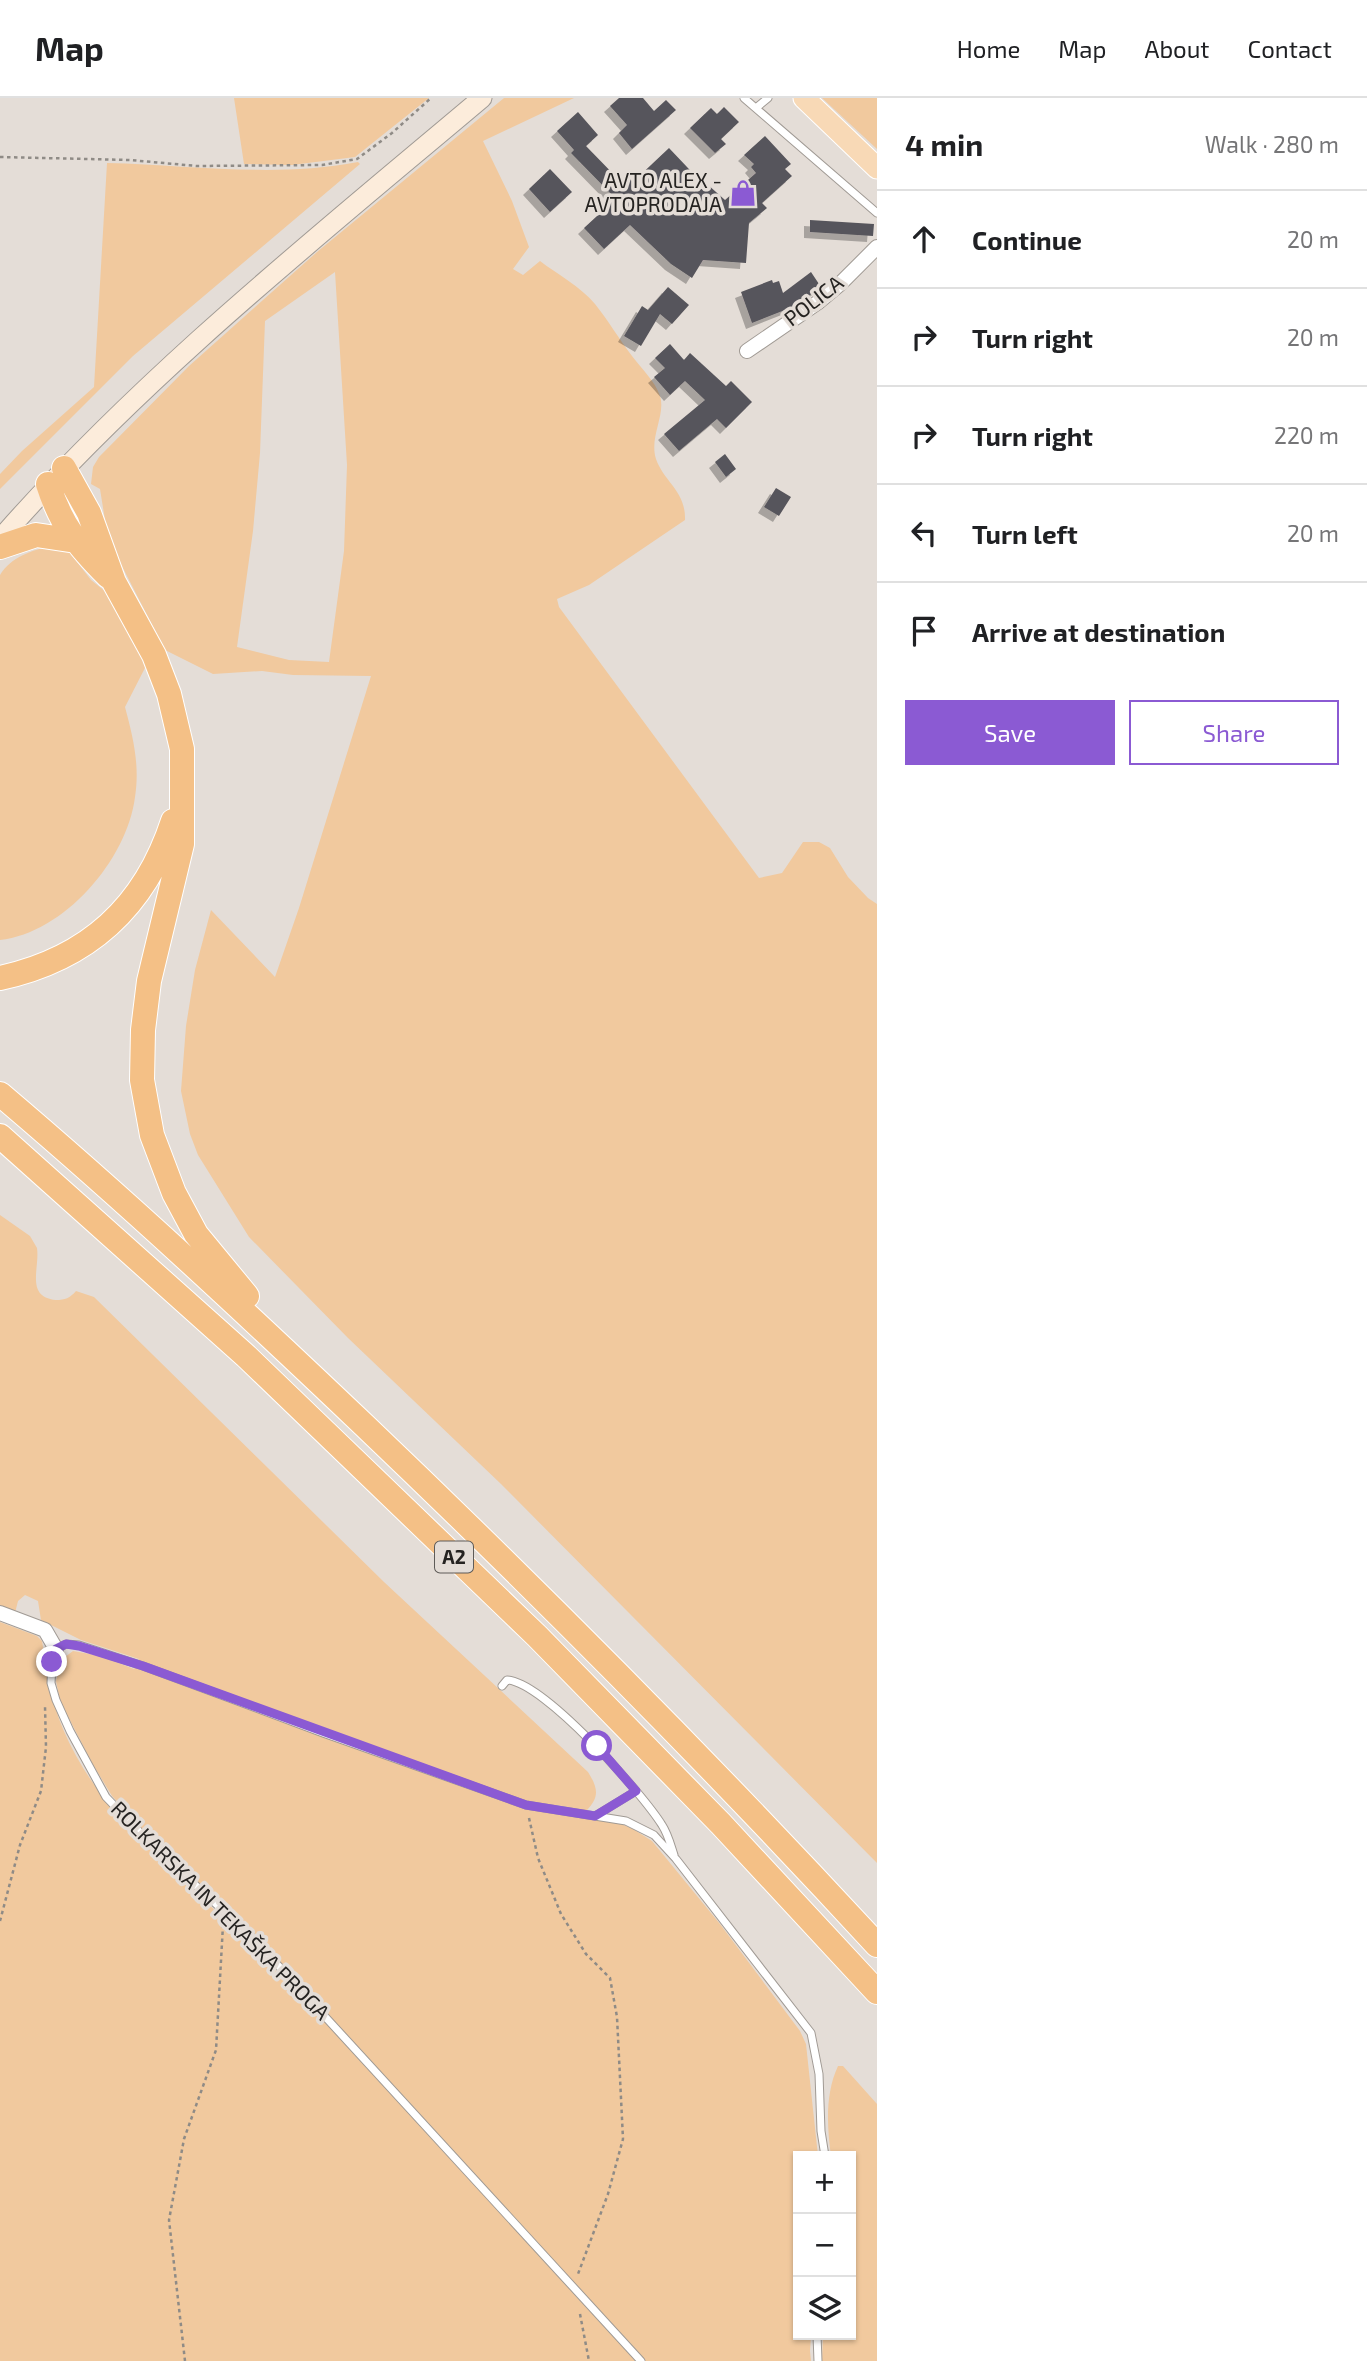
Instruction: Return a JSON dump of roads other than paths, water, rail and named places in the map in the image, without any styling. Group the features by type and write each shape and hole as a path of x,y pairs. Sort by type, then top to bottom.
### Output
{"highway":[{"path":"56,476 56,510 76,541 114,582"},
{"path":"56,476 89,513 114,582 154,655 169,694 182,749 182,844 149,981 143,1030 142,1080 152,1135 174,1193 197,1234 229,1276 245,1291 262,1328"},
{"path":"0,547 36,535 76,541"},
{"path":"0,978 30,971 62,958 92,941 124,910 147,883 166,842 182,794"},
{"name":"A2","path":"0,1094 262,1328 466,1522 735,1794 877,1945"},
{"name":"A2","path":"0,1136 246,1356 537,1636 721,1824 877,1992"}],"main road":[{"path":"0,539 56,476 165,369 482,98"},
{"path":"804,98 877,168"}],"street":[{"name":"POLICA","path":"747,351 841,284 877,247"},
{"path":"0,1613 45,1630 56,1649"}],"lane":[{"path":"744,98 877,212"},
{"path":"756,108 768,98"},
{"path":"56,1649 66,1644 79,1646 143,1666 526,1805 626,1821 654,1835 676,1859 811,2033 819,2074 824,2151"},
{"name":"ROLKARSKA IN TEKAŠKA PROGA","path":"56,1649 51,1683 56,1700 106,1797 155,1848 251,1937 328,2018 642,2361"},
{"path":"502,1686 507,1680 512,1680 543,1699 597,1746 663,1827 676,1859"},
{"path":"595,1816 636,1791"},
{"path":"817,2340 818,2361"}],"place":[{"name":"AVTO ALEX - AVTOPRODAJA","path":"743,193"}]}
